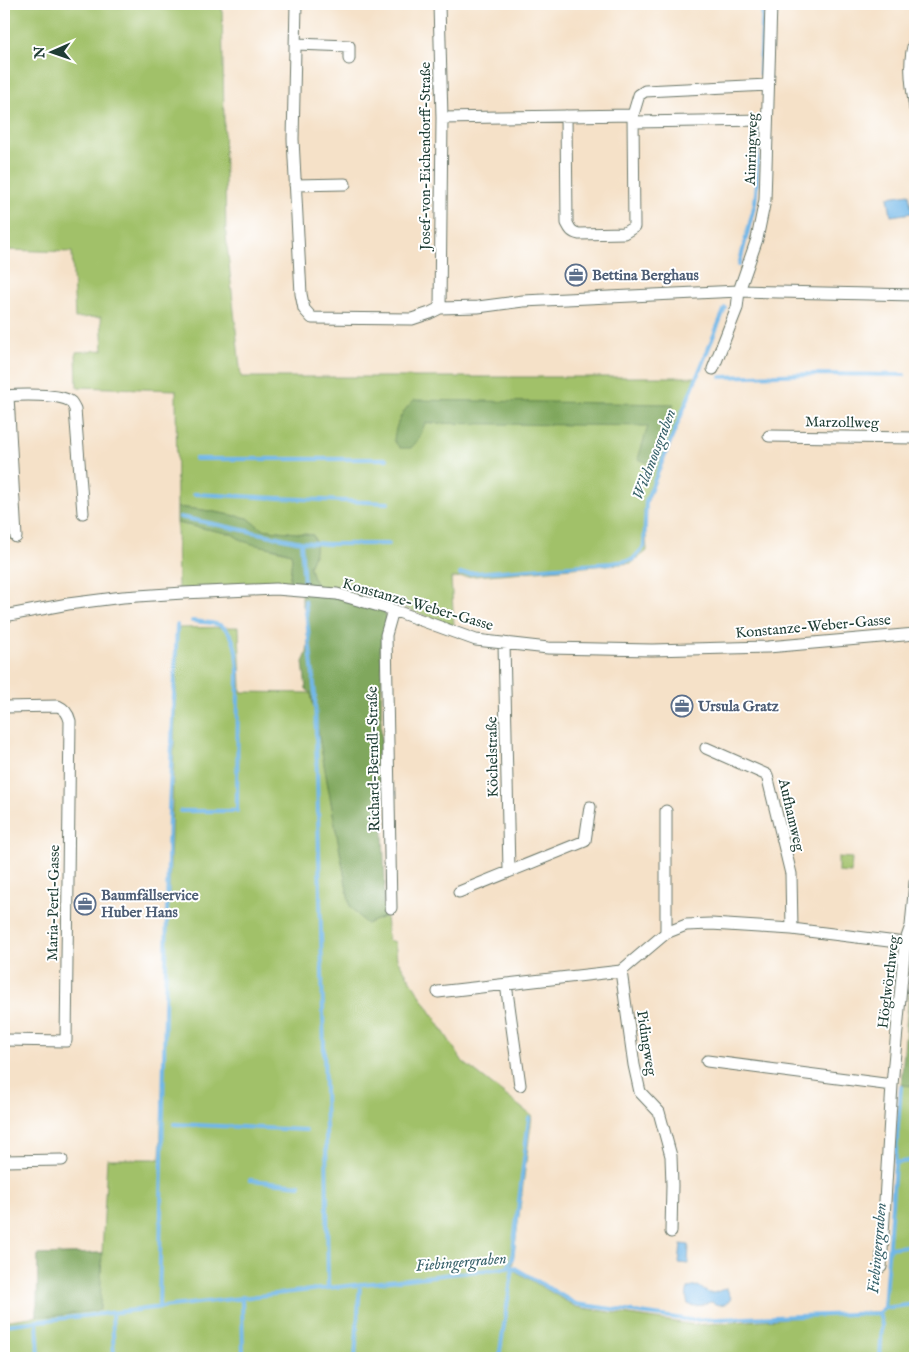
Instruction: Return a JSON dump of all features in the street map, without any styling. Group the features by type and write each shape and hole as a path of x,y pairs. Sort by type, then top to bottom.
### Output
{"street":[{"path":"296,4 293,139 295,185 301,294 304,309 312,318 412,320 440,308 739,291 915,295"},
{"name":"Josef-von-Eichendorff-Straße","path":"439,4 442,118 440,308"},
{"name":"Ainringweg","path":"712,369 736,308 739,291 757,238 765,200 772,4"},
{"path":"915,40 911,59 915,109"},
{"path":"296,44 349,46 348,59"},
{"path":"566,116 567,222 570,229 574,233 579,234 624,233 634,227 633,118 639,95 645,91 768,85"},
{"path":"442,118 566,116 767,120"},
{"path":"295,185 345,184"},
{"path":"16,536 6,396 65,398 71,402 75,409 83,513"},
{"name":"Marzollweg","path":"769,436 915,438"},
{"name":"Konstanze-Weber-Gasse","path":"4,616 68,604 123,597 183,592 276,589 337,594 393,610 476,640 548,648 671,650 768,647 915,634"},
{"name":"Richard-Berndl-Straße","path":"391,908 386,635 393,610"},
{"name":"Köchelstraße","path":"504,643 509,871"},
{"name":"Maria-Pertl-Gasse","path":"4,707 58,706 68,714 70,721 66,1041 4,1040"},
{"name":"Aufhamweg","path":"706,748 768,775 791,874 792,929"},
{"path":"459,892 585,841 590,807"},
{"path":"666,811 666,933"},
{"name":"Höglwörthweg","path":"881,1267 892,1085 905,943 913,926 915,882"},
{"path":"438,992 621,971 666,933 686,925 711,924 792,929 905,943"},
{"name":"Pidingweg","path":"621,971 634,1065 640,1092 659,1112 671,1156 670,1232"},
{"path":"506,984 520,1085"},
{"path":"707,1061 892,1085"},
{"path":"4,1161 62,1160"}],"green space":[{"path":"4,4 222,4 226,235 241,377 697,377 644,510 647,551 632,563 451,578 454,626 385,601 319,589 309,566 315,550 313,535 261,529 248,518 177,507 176,390 77,387 76,352 103,350 101,317 75,318 72,252 4,250"},
{"path":"414,400 674,404 651,464 638,459 648,426 425,423 419,439 411,448 400,448 394,441 396,429 403,413"},
{"path":"177,507 248,518 262,529 313,535 315,550 309,566 319,589 385,601 386,626 380,649 382,669 381,729 385,883 383,902 386,916 366,924 350,906 311,693 306,689 303,662 307,653 308,641 305,611 302,603 302,588 289,586 291,553 252,544 232,534 177,523"},
{"path":"177,523 232,534 243,541 291,553 289,586 178,589"},
{"path":"239,627 241,692 311,693 350,906 366,924 386,916 388,940 395,942 397,959 463,1062 532,1116 512,1269 576,1307 695,1325 883,1311 901,1085 915,1086 915,1358 4,1358 4,1321 37,1316 38,1255 102,1253 107,1159 160,1159 178,628"},
{"path":"838,857 852,858 851,873 838,872"},
{"path":"909,992 915,993 915,1086 901,1085"},
{"path":"102,1253 100,1310 54,1316 37,1316 38,1255"}],"water":[{"path":"909,194 912,213 891,216 888,197"},
{"path":"681,1244 689,1245 688,1264 679,1263"},
{"path":"698,1286 709,1293 727,1289 731,1298 723,1304 712,1302 697,1306 688,1304 686,1296 688,1288"}],"waterway":[{"name":"Wildmoosgraben","path":"760,73 763,4"},
{"name":"Wildmoosgraben","path":"739,265 755,203 758,131"},
{"name":"Wildmoosgraben","path":"460,574 632,560 644,547 646,501 725,308"},
{"name":"Wildmoosgraben","path":"721,377 811,374 904,375"},
{"path":"195,459 387,459"},
{"path":"194,494 388,503"},
{"path":"180,517 301,542 389,544"},
{"path":"301,542 304,583"},
{"path":"305,601 315,695 328,1288"},
{"path":"181,811 237,811 238,671 235,645 229,633 220,625 192,621"},
{"path":"159,1307 169,811 177,625"},
{"name":"Fiebingergraben","path":"4,1325 513,1267 576,1304 691,1320 879,1313 884,1308 901,1087"},
{"path":"508,1267 512,1259 529,1118"},
{"path":"174,1124 306,1130"},
{"name":"Fiebingergraben","path":"895,1163 915,1160"},
{"path":"250,1180 300,1185"},
{"path":"889,1248 915,1245"},
{"path":"499,1358 513,1267"},
{"path":"355,1358 360,1284"},
{"path":"242,1297 243,1358"},
{"path":"884,1308 915,1304"},
{"path":"112,1312 114,1358"},
{"path":"879,1313 882,1325 880,1358"},
{"path":"37,1321 39,1358"}],"place":[{"name":"Bettina Berghaus","path":"576,275"},
{"name":"Ursula Gratz","path":"682,706"},
{"name":"Baumfällservice Huber Hans","path":"85,904"}]}
